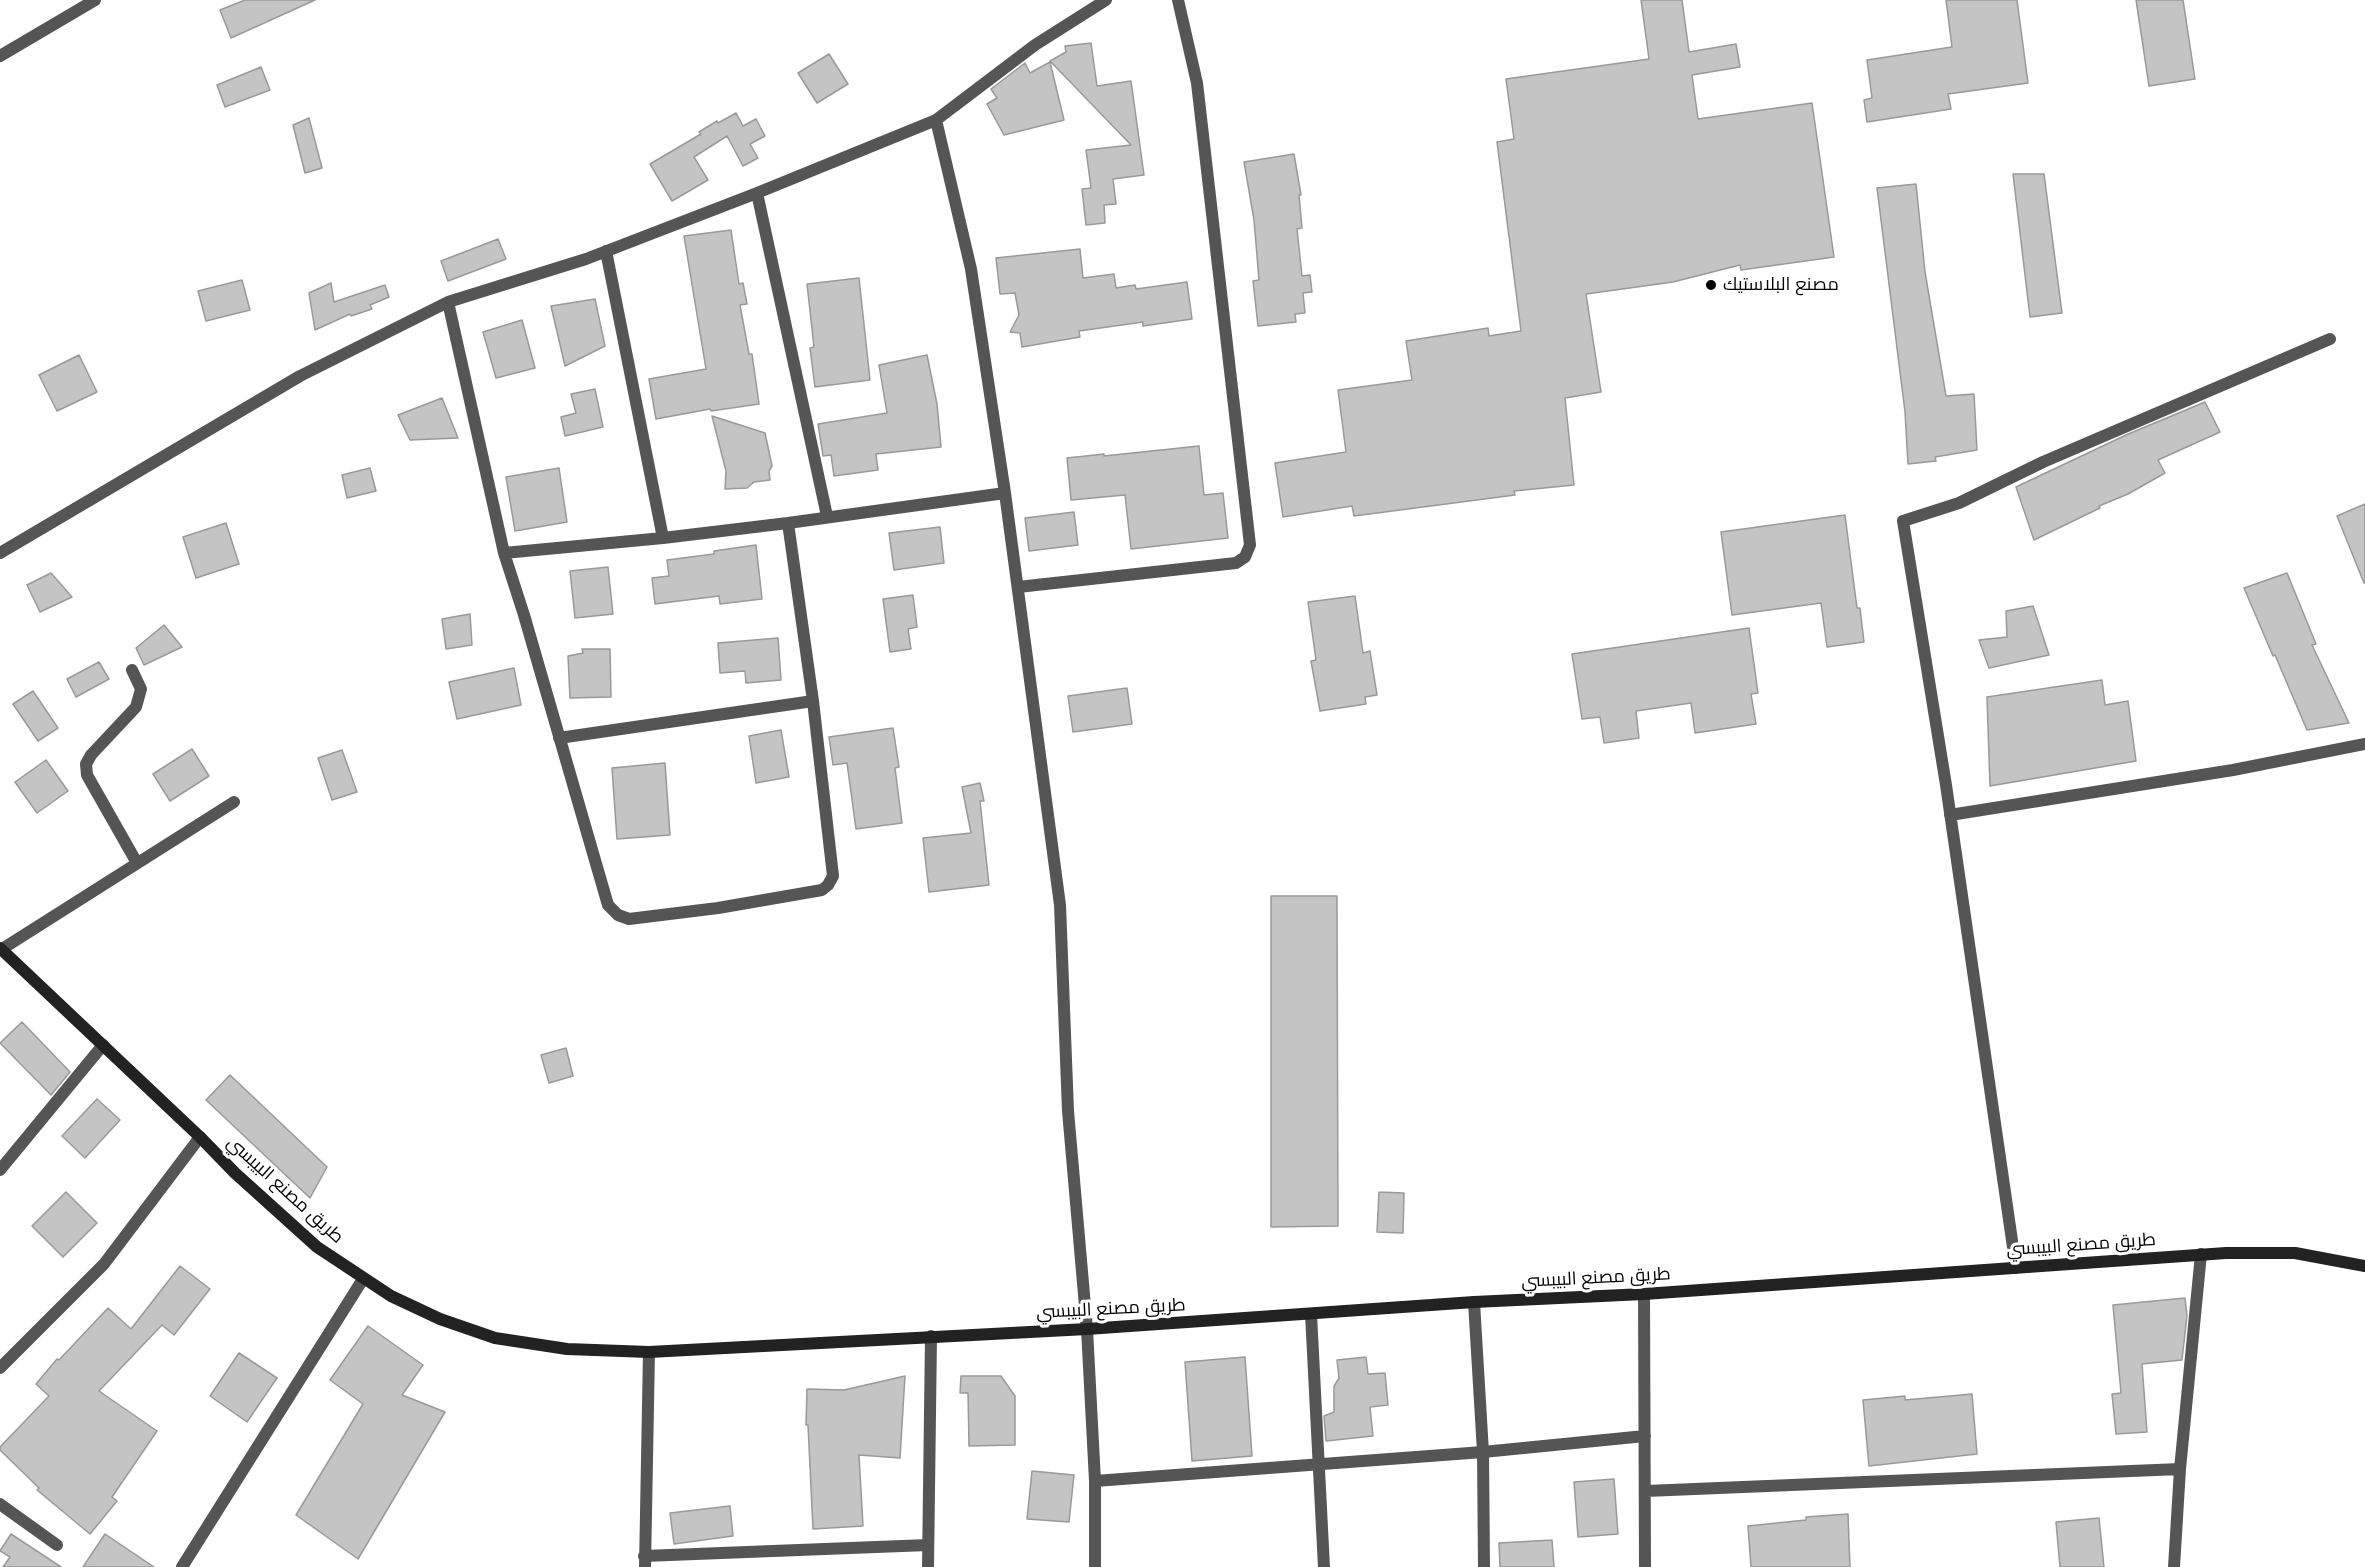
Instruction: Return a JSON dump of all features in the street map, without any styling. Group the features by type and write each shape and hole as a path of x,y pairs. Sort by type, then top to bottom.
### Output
{"main road":[{"name":"طريق مصنع البيبسي","path":"1,948 235,1173 317,1247 391,1296 440,1319 495,1338 567,1349 649,1352 1087,1329 1474,1302 1644,1294 2201,1254 2295,1253 2365,1266"}],"street":[{"path":"0,56 95,0"},
{"path":"0,553 300,376 448,302 606,251 757,193 936,120 1035,45 1106,0"},
{"path":"1018,587 1236,563 1245,557 1250,545 1197,83 1178,0"},
{"path":"936,120 971,269 1005,493 1060,905 1068,1112 1087,1329 1095,1481 1095,1567"},
{"path":"757,193 827,516"},
{"path":"606,251 663,538"},
{"path":"448,302 504,553 608,905 618,915 629,919 718,908 822,890 833,876 813,700 788,524"},
{"path":"2016,1268 1950,815 1903,521 1959,503 2043,462 2330,339"},
{"path":"504,553 788,524 827,516 1005,493"},
{"path":"132,670 141,689 136,707 91,754 86,764 87,775 137,863"},
{"path":"559,738 813,700"},
{"path":"1950,815 2233,770 2365,744"},
{"path":"1,948 234,802"},
{"path":"0,1170 103,1045"},
{"path":"0,1368 104,1264 200,1137"},
{"path":"2174,1567 2180,1469 2201,1254"},
{"path":"182,1567 363,1279"},
{"path":"1644,1294 1645,1567"},
{"path":"1474,1302 1483,1452 1484,1567"},
{"path":"1311,1314 1324,1567"},
{"path":"928,1567 931,1336"},
{"path":"649,1352 644,1562 928,1545"},
{"path":"1095,1481 1320,1466 1646,1436"},
{"path":"1646,1491 2180,1469"},
{"path":"0,1504 57,1545"}],"building":[{"path":"245,0 315,0 231,38 220,10"},
{"path":"1641,0 1682,0 1689,52 1736,44 1740,67 1692,75 1698,119 1812,103 1834,257 1741,270 1740,265 1673,282 1586,294 1601,392 1565,398 1574,485 1514,491 1515,495 1354,516 1352,506 1283,517 1275,463 1346,452 1338,390 1412,380 1406,341 1488,328 1489,336 1521,331 1497,142 1514,139 1506,79 1649,59"},
{"path":"1946,0 2017,0 2028,83 1948,94 1951,109 1867,122 1864,100 1872,98 1867,60 1952,47"},
{"path":"2136,0 2183,0 2195,79 2149,86"},
{"path":"1091,43 1097,86 1131,81 1144,175 1113,179 1116,204 1104,205 1105,223 1086,225 1082,189 1091,188 1086,150 1131,145 1050,61 1066,52 1065,46"},
{"path":"829,54 848,84 817,103 798,73"},
{"path":"1050,62 1064,120 1004,135 987,104 997,98 991,89 1025,63 1030,73"},
{"path":"261,67 270,90 225,107 217,85"},
{"path":"736,113 743,126 756,119 765,136 750,144 758,158 743,166 727,136 694,157 708,180 672,201 650,164 701,134 699,132 717,121 718,123"},
{"path":"309,118 322,168 305,173 293,125"},
{"path":"1294,154 1301,195 1299,195 1302,228 1297,229 1302,276 1310,275 1312,292 1303,293 1305,313 1295,314 1296,322 1258,326 1253,281 1259,280 1254,220 1244,162"},
{"path":"2013,174 2044,174 2062,313 2030,317"},
{"path":"1916,184 1925,272 1946,396 1974,394 1977,450 1935,457 1936,461 1908,464 1905,412 1877,188"},
{"path":"731,230 739,284 743,283 747,304 740,305 749,354 752,354 759,404 711,411 710,409 656,419 649,379 706,369 684,236"},
{"path":"498,239 506,259 448,281 441,261"},
{"path":"1080,249 1083,278 1114,274 1116,288 1135,285 1136,289 1187,282 1192,319 1143,326 1143,322 1079,331 1080,337 1022,347 1020,333 1010,332 1019,315 1015,293 1000,294 996,258"},
{"path":"859,278 870,380 815,387 810,348 814,347 807,284"},
{"path":"242,280 250,310 206,321 198,291"},
{"path":"331,283 334,302 385,285 389,297 370,305 372,309 351,316 350,314 315,330 309,293"},
{"path":"595,299 605,346 565,366 551,306"},
{"path":"522,320 535,368 496,378 483,332"},
{"path":"79,355 97,392 57,411 39,375"},
{"path":"927,355 937,404 941,447 876,454 878,470 834,476 831,455 823,456 818,424 887,413 879,365"},
{"path":"595,389 603,427 565,436 561,417 576,413 571,394"},
{"path":"442,398 458,438 410,440 398,415"},
{"path":"2205,402 2220,432 2158,460 2165,473 2128,494 2099,506 2100,508 2034,540 2016,487 2126,435"},
{"path":"712,416 765,433 772,466 769,471 770,480 754,482 747,488 725,489 726,471"},
{"path":"1199,446 1204,495 1223,493 1228,538 1131,549 1125,495 1071,500 1067,458"},
{"path":"370,468 376,491 347,498 342,475"},
{"path":"559,468 567,522 515,531 506,477"},
{"path":"2365,504 2365,583 2364,583 2337,516"},
{"path":"1074,512 1078,545 1029,551 1025,518"},
{"path":"1845,515 1857,608 1860,608 1864,642 1827,647 1821,603 1732,615 1721,532"},
{"path":"226,523 239,564 196,578 183,537"},
{"path":"940,527 944,563 894,570 889,533"},
{"path":"756,545 762,599 720,604 719,596 655,604 652,578 669,576 667,560 714,554 714,551"},
{"path":"608,567 613,614 575,618 570,571"},
{"path":"51,573 72,597 40,612 27,585"},
{"path":"2287,573 2316,644 2312,645 2349,723 2307,730 2244,588"},
{"path":"913,595 917,627 908,629 911,649 890,652 883,599"},
{"path":"1355,596 1363,653 1370,651 1377,695 1365,697 1366,704 1320,711 1311,661 1316,660 1308,602"},
{"path":"2033,606 2049,655 1989,668 1979,640 2007,637 2006,611"},
{"path":"470,614 472,645 446,649 442,619"},
{"path":"164,625 182,647 144,665 136,648"},
{"path":"1749,628 1758,693 1751,694 1756,724 1695,733 1691,703 1636,711 1639,738 1604,743 1600,717 1582,719 1572,654"},
{"path":"778,638 781,680 746,683 745,671 720,673 718,643"},
{"path":"582,649 610,649 611,697 570,698 568,656 583,653"},
{"path":"99,662 109,679 76,697 67,679"},
{"path":"514,668 521,705 457,719 449,682"},
{"path":"2102,680 2105,705 2128,701 2136,761 1990,786 1987,697"},
{"path":"1127,688 1132,724 1073,732 1068,696"},
{"path":"33,691 58,728 38,741 13,704"},
{"path":"893,728 899,767 895,768 902,823 856,829 847,763 833,765 829,737"},
{"path":"781,730 789,777 756,783 749,736"},
{"path":"192,749 209,776 170,801 153,774"},
{"path":"342,750 357,792 332,800 318,758"},
{"path":"46,760 68,791 37,813 15,782"},
{"path":"665,763 670,835 617,839 612,768"},
{"path":"980,783 984,801 980,801 989,885 929,892 923,838 971,833 962,787"},
{"path":"1271,896 1337,896 1338,1226 1271,1227"},
{"path":"22,1022 70,1072 51,1095 0,1043"},
{"path":"566,1048 573,1076 549,1083 541,1055"},
{"path":"230,1075 327,1167 310,1198 206,1100"},
{"path":"97,1099 120,1120 85,1158 62,1136"},
{"path":"66,1192 97,1223 63,1257 32,1226"},
{"path":"1379,1192 1404,1193 1403,1233 1377,1232"},
{"path":"180,1266 210,1289 174,1335 162,1325 99,1391 157,1431 112,1497 117,1501 90,1534 37,1490 39,1488 0,1450 0,1447 49,1396 36,1384 57,1359 59,1360 108,1308 131,1329"},
{"path":"2185,1298 2187,1316 2182,1360 2142,1364 2147,1432 2116,1434 2112,1394 2121,1393 2113,1305"},
{"path":"368,1326 423,1365 402,1395 445,1412 358,1559 296,1515 363,1404 330,1380"},
{"path":"239,1353 277,1378 247,1422 210,1396"},
{"path":"1245,1357 1252,1456 1192,1461 1185,1362"},
{"path":"1366,1357 1368,1374 1385,1373 1388,1405 1370,1407 1373,1436 1326,1441 1324,1416 1334,1412 1334,1386 1339,1378 1337,1360"},
{"path":"905,1376 900,1458 859,1455 863,1526 813,1529 808,1425 806,1425 807,1389 844,1390"},
{"path":"961,1376 1001,1376 1015,1396 1015,1445 969,1446 968,1393 960,1393"},
{"path":"1972,1394 1977,1454 1869,1466 1863,1400 1905,1396 1905,1400"},
{"path":"1032,1471 1074,1475 1069,1522 1027,1519"},
{"path":"1614,1479 1618,1534 1578,1537 1574,1482"},
{"path":"730,1506 733,1536 674,1544 670,1513"},
{"path":"1848,1514 1850,1567 1751,1567 1748,1526 1806,1520 1806,1517"},
{"path":"2099,1518 2104,1567 2060,1567 2056,1522"},
{"path":"11,1534 61,1567 3,1567 10,1557 0,1551"},
{"path":"105,1534 154,1567 83,1567"},
{"path":"1552,1540 1554,1567 1500,1567 1499,1543"}],"place":[{"name":"مصنع البلاستيك","path":"1711,285"}]}
